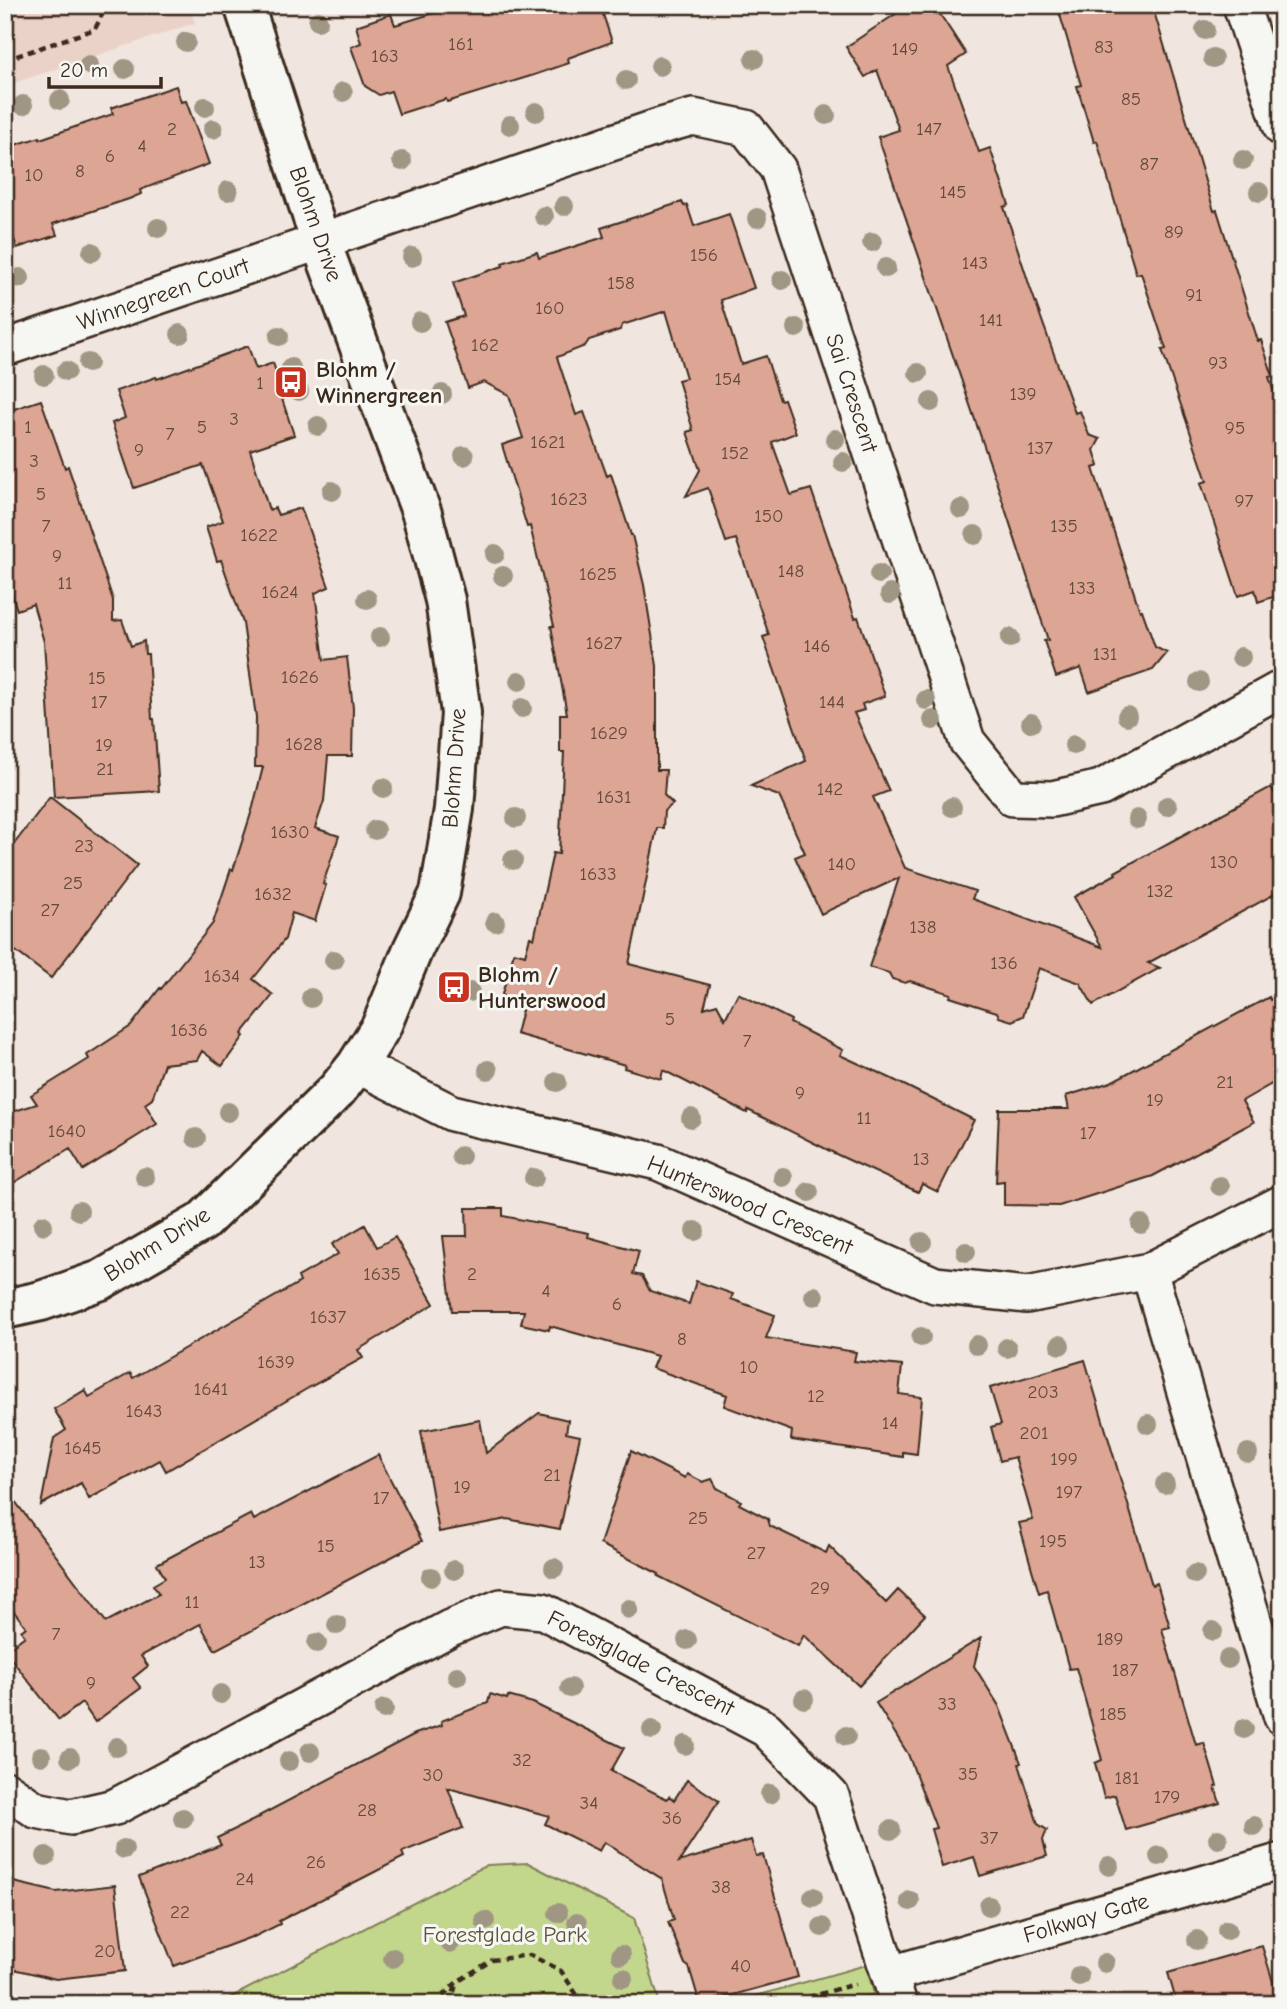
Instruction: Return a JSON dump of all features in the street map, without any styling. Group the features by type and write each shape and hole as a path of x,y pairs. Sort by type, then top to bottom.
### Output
{"street":[{"name":"Blohm Drive","path":"5,1309 41,1301 101,1280 202,1222 337,1090 357,1065 381,1027 413,949 440,893 454,809 461,713 445,600 422,514 320,240 244,5"},
{"path":"1241,5 1282,128"},
{"name":"Sai Crescent","path":"320,240 694,117 746,128 778,169 967,741 1013,798 1052,799 1101,788 1282,688"},
{"name":"Winnegreen Court","path":"5,348 320,240"},
{"name":"Hunterswood Crescent","path":"357,1065 452,1113 658,1162 935,1285 1027,1295 1149,1271 1282,1203"},
{"path":"1149,1271 1282,1717"},
{"name":"Forestglade Crescent","path":"5,1788 36,1810 71,1818 115,1807 450,1628 501,1607 543,1611 766,1728 831,1796 895,1989"},
{"name":"Folkway Gate","path":"895,1989 1282,1861"}],"path":[{"path":"5,60 95,29 107,5"},
{"path":"434,2004 457,1982 492,1961 530,1955 561,1971 582,2003"},
{"path":"450,2004 457,1982"},
{"path":"785,2004 895,1989"}],"shaded area":[{"path":"5,5 189,5 195,23 5,86"}],"green space":[{"name":"Forestglade Park","path":"528,1863 634,1918 660,2004 218,2004 487,1865"},
{"path":"866,1965 874,1994 839,2004 727,2004"}],"building":[{"path":"460,5 600,5 612,42 568,58 569,63 534,75 399,114 391,91 379,95 365,86 351,47 361,43 356,26 391,14 395,25"},
{"path":"909,5 934,5 966,54 948,66 979,152 990,148 1009,205 1004,207 1075,413 1080,411 1089,435 1100,439 1094,450 1099,466 1093,468 1140,611 1142,610 1155,647 1167,653 1153,670 1089,692 1081,668 1056,677 1044,641 1048,640 996,481 878,137 899,130 877,70 865,77 846,47"},
{"path":"1057,5 1152,5 1214,211 1217,210 1258,341 1261,340 1273,376 1269,377 1282,417 1282,594 1258,602 1255,590 1238,596 1201,483 1207,481 1162,350 1166,349 1141,273 1136,274 1097,141 1094,142 1077,86 1081,85"},
{"path":"176,86 181,102 186,101 209,164 140,190 141,194 129,199 53,224 57,235 17,248 5,212 5,148 113,114 111,108"},
{"path":"682,202 684,206 687,205 694,226 729,214 754,288 721,300 741,364 766,356 780,400 784,399 796,433 772,442 791,495 811,489 885,696 862,704 864,710 854,713 889,791 873,797 905,868 975,891 972,899 1102,947 1074,897 1271,787 1282,807 1282,890 1148,963 1160,968 1093,1005 1080,983 1039,968 1023,1016 1012,1021 999,1017 997,1012 950,997 951,994 910,981 905,983 892,979 889,973 869,967 899,878 821,914 795,857 805,853 779,796 751,786 806,761 763,637 769,635 736,539 726,542 708,488 686,496 700,470 687,432 693,430 678,380 686,378 666,311 622,325 620,330 589,340 585,346 557,357 576,415 584,412 607,476 611,474 632,535 644,585 657,666 657,770 666,770 664,795 673,804 664,811 663,828 657,828 629,964 710,985 704,1008 717,1004 725,1019 738,993 843,1050 840,1055 974,1120 938,1192 922,1184 918,1192 748,1110 747,1113 663,1070 661,1079 624,1068 625,1065 516,1034 522,1010 513,1008 502,994 514,952 525,955 530,937 534,939 553,853 559,854 564,752 560,752 560,714 567,714 551,626 554,626 530,526 527,527 502,445 523,438 509,395 484,382 468,388 445,322 464,316 453,283 537,252 539,258 604,237 601,228"},
{"path":"248,346 256,369 273,363 294,435 250,450 269,510 275,508 278,515 301,508 329,587 315,593 324,660 347,657 353,708 352,756 328,756 324,801 315,828 339,836 323,884 326,885 315,921 292,913 285,939 253,979 273,995 242,1034 244,1036 222,1066 202,1051 197,1060 164,1064 152,1099 145,1104 157,1124 83,1170 70,1149 5,1188 5,1114 37,1104 31,1095 89,1059 87,1055 131,1026 161,989 213,923 253,807 263,767 255,767 256,717 243,623 221,560 217,561 206,527 223,521 203,465 134,488 112,423 125,418 116,391"},
{"path":"41,400 65,468 68,466 113,600 113,621 122,620 131,646 144,641 145,654 148,654 159,791 54,797 44,642 33,604 17,610 5,574 5,412"},
{"path":"50,797 137,865 51,978 5,943 5,856"},
{"path":"1282,994 1282,1078 1242,1101 1254,1122 1153,1176 1059,1206 1004,1205 1004,1181 996,1182 999,1109 1069,1109 1066,1096 1111,1082 1269,997 1270,1000"},
{"path":"466,1208 503,1208 503,1216 589,1233 588,1237 639,1251 633,1274 642,1276 650,1291 689,1304 696,1281 733,1294 731,1299 775,1315 766,1338 856,1352 854,1361 902,1366 899,1394 922,1397 917,1454 903,1452 903,1457 791,1440 792,1431 724,1406 727,1395 652,1368 657,1356 550,1326 549,1330 521,1324 524,1311 452,1311 443,1236 467,1236"},
{"path":"365,1225 377,1247 395,1237 434,1304 358,1350 363,1358 166,1471 160,1460 89,1499 81,1483 41,1505 54,1438 66,1430 54,1409 85,1390 89,1397 130,1373 133,1378 300,1282 298,1277 338,1254 332,1244"},
{"path":"1085,1360 1152,1585 1157,1583 1170,1627 1162,1629 1196,1745 1204,1743 1220,1803 1126,1830 1115,1795 1104,1798 1095,1763 1102,1760 1076,1668 1069,1669 1047,1590 1039,1593 1019,1523 1033,1520 1015,1457 1000,1461 991,1427 1001,1424 990,1388"},
{"path":"539,1413 568,1420 566,1433 580,1436 560,1529 507,1519 439,1532 421,1431 480,1420 486,1453"},
{"path":"631,1451 685,1478 687,1474 703,1482 712,1479 717,1488 741,1501 739,1504 768,1519 770,1526 826,1553 829,1546 886,1603 898,1590 925,1615 859,1686 804,1635 798,1646 600,1544"},
{"path":"378,1455 422,1541 215,1650 200,1624 141,1656 148,1666 133,1678 141,1688 95,1722 82,1703 59,1720 5,1651 25,1636 21,1631 26,1627 5,1600 5,1488 106,1622 159,1594 153,1585 165,1578 157,1564 251,1514 254,1520"},
{"path":"981,1638 974,1666 999,1706 1021,1763 1019,1764 1038,1824 1047,1830 1043,1840 1047,1856 980,1876 974,1857 942,1867 931,1829 936,1828 908,1754 876,1703"},
{"path":"490,1694 533,1703 624,1748 611,1771 667,1799 669,1796 674,1800 687,1780 719,1801 679,1862 751,1840 756,1856 763,1855 798,1977 700,2004 689,1967 685,1964 668,1922 674,1920 662,1879 604,1842 599,1851 545,1824 549,1816 448,1788 463,1828 402,1852 404,1857 279,1921 280,1924 254,1937 174,1966 139,1877 221,1845 217,1838 415,1734 442,1725 441,1721 488,1703"},
{"path":"5,1880 56,1892 115,1885 125,1971 56,1979 5,1967"},
{"path":"1262,1946 1280,2004 1177,2004 1168,1973"}],"place":[{"name":"Blohm / Winnergreen","path":"291,382"},
{"name":"Blohm / Hunterswood","path":"454,987"}]}
